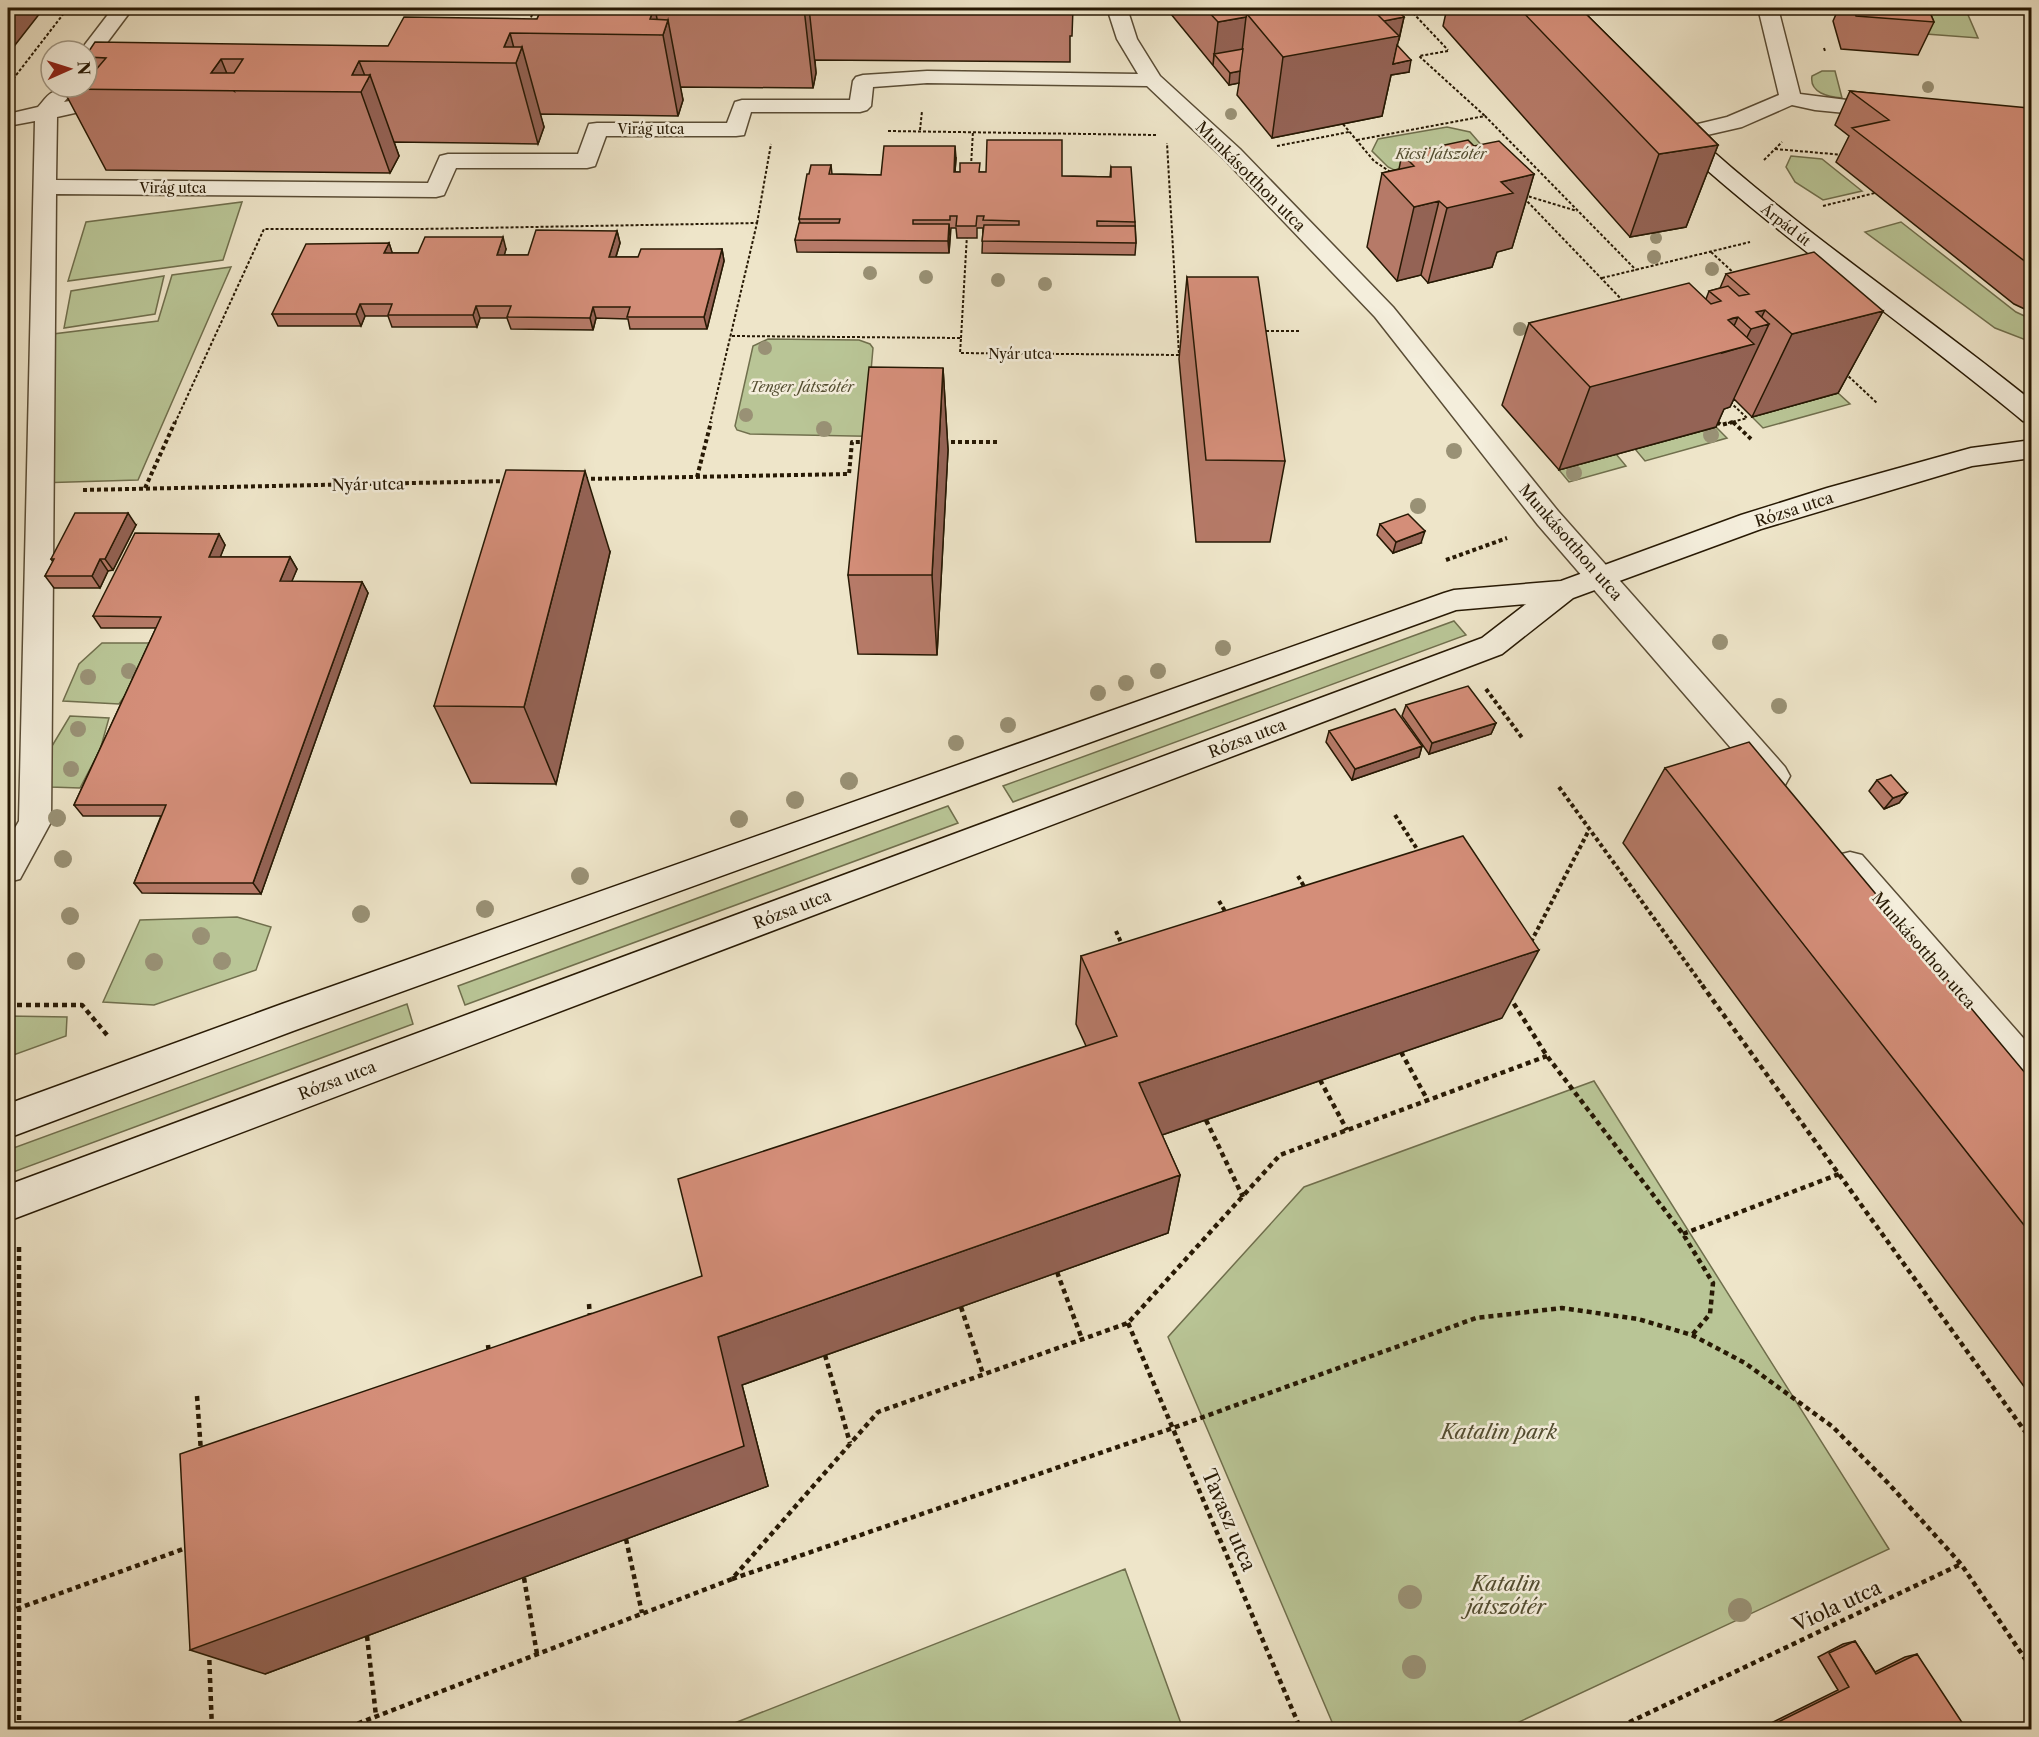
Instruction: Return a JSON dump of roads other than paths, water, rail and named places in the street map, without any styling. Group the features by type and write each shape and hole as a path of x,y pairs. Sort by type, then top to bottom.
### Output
{"street":[{"path":"99,40 123,8"},
{"name":"Munkásotthon utca","path":"1117,8 1127,39 1152,80 1232,154 1384,312 1535,502 1794,800"},
{"path":"1768,8 1790,98 1815,104 1906,113"},
{"name":"Virág utca","path":"44,187 436,190 448,161 587,161 597,129 736,130 742,106 860,106 863,81 927,77 1152,80"},
{"path":"110,98 123,80"},
{"path":"8,120 110,98 133,98"},
{"name":"Árpád út","path":"1790,98 1734,122 1674,128 1778,219 1990,380 2031,415"},
{"path":"8,869 35,822 46,112 56,99"},
{"name":"Rózsa utca","path":"8,1121 282,1020 1454,600 1563,591 1751,522 1837,495 1971,457 2031,449"},
{"name":"Rózsa utca","path":"8,1203 1492,646 1563,591"},
{"name":"Munkásotthon utca","path":"1832,844 2031,1075"}],"park label":[{"name":"Kicsi Játszótér","path":"1441,154"},
{"name":"Tenger Játszótér","path":"802,387"},
{"name":"Katalin park","path":"1499,1432"},
{"name":"Katalin játszótér","path":"1506,1596"}]}
